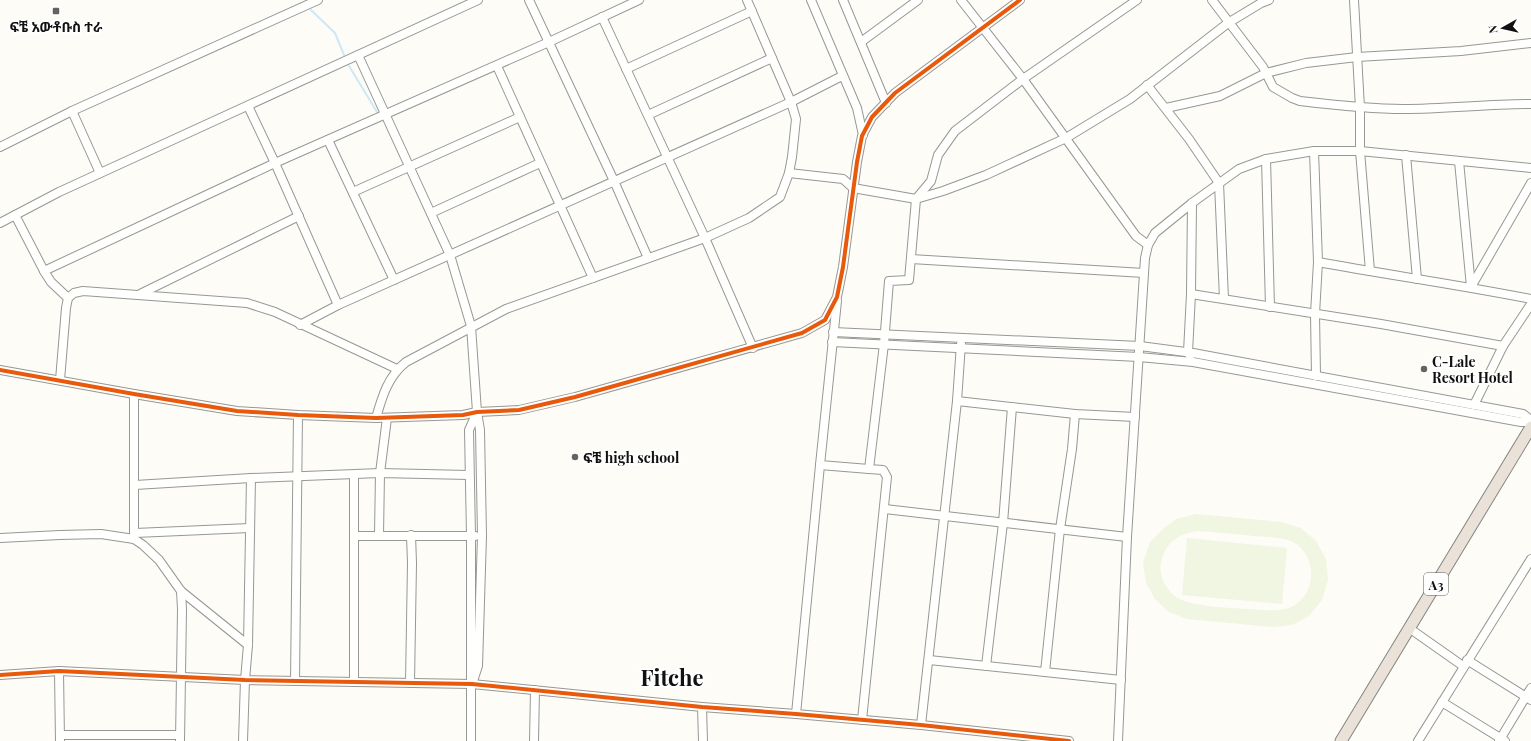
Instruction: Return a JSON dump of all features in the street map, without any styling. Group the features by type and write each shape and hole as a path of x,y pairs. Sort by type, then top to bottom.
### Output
{"highway":[{"name":"A3","path":"1341,741 1531,427"}],"street":[{"path":"0,147 72,111 318,0"},
{"path":"0,223 58,192 478,0"},
{"path":"529,0 614,181 648,258"},
{"path":"44,272 275,163 497,66 639,0"},
{"path":"376,418 383,394 397,369 406,362 471,326 506,309 705,238 749,218 780,197 789,173 796,119 791,102 747,0"},
{"path":"811,0 842,76 857,108 863,135"},
{"path":"843,0 886,103"},
{"path":"861,42 918,0"},
{"path":"961,0 1023,78 1136,236 1148,245"},
{"path":"796,714 837,297 843,267 853,188 863,135 872,117 895,93 1020,0"},
{"path":"869,469 884,344 889,281 909,280 916,199 931,181 938,155 955,131 1023,78 1137,0"},
{"path":"1212,0 1263,67 1273,87 1300,101 1360,108 1403,109 1495,104 1531,104"},
{"path":"789,173 843,179 853,188 916,199 986,175 1066,138 1130,99 1228,23 1261,3 1269,0"},
{"path":"1354,0 1360,108 1360,151 1370,271"},
{"path":"626,69 752,11"},
{"path":"602,17 705,238 753,348"},
{"path":"1166,108 1220,96 1266,73 1306,63 1357,56 1461,51 1531,43"},
{"path":"358,55 450,255 471,326 477,412 480,430 482,536 478,666 472,684"},
{"path":"648,115 772,58"},
{"path":"497,66 559,207 593,278"},
{"path":"300,325 338,305 791,102 842,76"},
{"path":"1147,86 1166,108 1219,183 1224,299"},
{"path":"248,106 338,305"},
{"path":"72,111 100,173"},
{"path":"353,192 520,117"},
{"path":"328,140 394,280"},
{"path":"1118,741 1127,537 1144,273 1148,245 1155,233 1192,203 1239,169 1266,159 1314,152 1360,151 1531,168"},
{"path":"1314,152 1318,262 1315,314 1316,376"},
{"path":"1406,155 1417,279"},
{"path":"1266,159 1270,307"},
{"path":"1460,161 1471,287"},
{"path":"431,213 540,163"},
{"path":"1471,287 1531,183"},
{"path":"1192,203 1191,294 1188,352 1193,362"},
{"path":"15,215 44,272 51,282 68,298"},
{"path":"139,294 299,216"},
{"path":"911,259 1144,273"},
{"path":"1318,262 1471,287 1531,299"},
{"path":"60,380 68,298 74,293 83,291 247,303 275,312 397,369"},
{"path":"1191,294 1381,324 1503,346"},
{"path":"0,370 237,411 376,418 463,415 477,412 519,410 561,401 802,333 825,320 837,297"},
{"path":"1474,405 1503,346 1531,304"},
{"path":"833,332 1140,346 1188,352 1523,414 1531,421"},
{"path":"921,725 957,401 962,338"},
{"path":"832,342 1139,357 1193,362 1521,422 1531,421"},
{"path":"134,394 134,536 159,560 181,591 248,644"},
{"path":"957,401 1074,414 1135,417"},
{"path":"986,666 1003,523 1012,408"},
{"path":"471,741 472,684 470,665 471,536 469,430 477,412"},
{"path":"1045,672 1060,529 1072,449 1074,414"},
{"path":"295,681 298,415"},
{"path":"379,535 380,473 387,418"},
{"path":"820,464 883,470 888,477 862,720"},
{"path":"135,485 251,478 380,473 469,475"},
{"path":"354,475 354,682"},
{"path":"243,741 248,644 251,478"},
{"path":"885,509 1127,537"},
{"path":"0,538 101,534 134,536 250,528"},
{"path":"355,536 482,536"},
{"path":"410,683 411,536"},
{"path":"1418,741 1465,663 1531,559"},
{"path":"58,671 60,738 180,738 182,678 181,591"},
{"path":"1409,628 1465,663 1528,698"},
{"path":"928,660 1121,680"},
{"path":"0,675 58,671 245,680 472,684 702,707 921,725 1069,741"},
{"path":"1442,702 1501,740 1528,698 1531,688"},
{"path":"534,741 535,690"},
{"path":"702,707 702,741"}],"green space":[{"path":"1196,514 1282,522 1301,528 1316,541 1326,559 1328,580 1322,600 1309,616 1292,625 1273,627 1187,619 1169,612 1155,599 1146,583 1143,562 1150,542 1176,519","holes":["1197,531 1284,539 1293,542 1306,554 1309,562 1311,580 1305,596 1295,605 1281,610 1206,606 1195,604 1176,597 1164,583 1160,570 1162,559 1165,550 1172,542 1181,536"]},
{"path":"1187,538 1287,548 1282,604 1182,595"}],"waterway":[{"path":"311,10 335,33 344,55"},
{"path":"349,66 377,112"}],"cycle path":[{"path":"0,370 237,411 376,418 463,415 477,412 519,410 575,397 802,333 825,320 837,297 843,267 857,162 862,136 872,117 895,93 1020,0"},
{"path":"0,675 59,671 245,680 472,684 702,707 921,725 1069,741"}],"place":[{"name":"ፍቼ አውቶቡስ ተራ","path":"56,11"},
{"name":"C-Lale Resort Hotel","path":"1424,369"},
{"name":"ፍቼ high school","path":"575,457"}],"district":[{"name":"Fitche","path":"672,677"}]}
